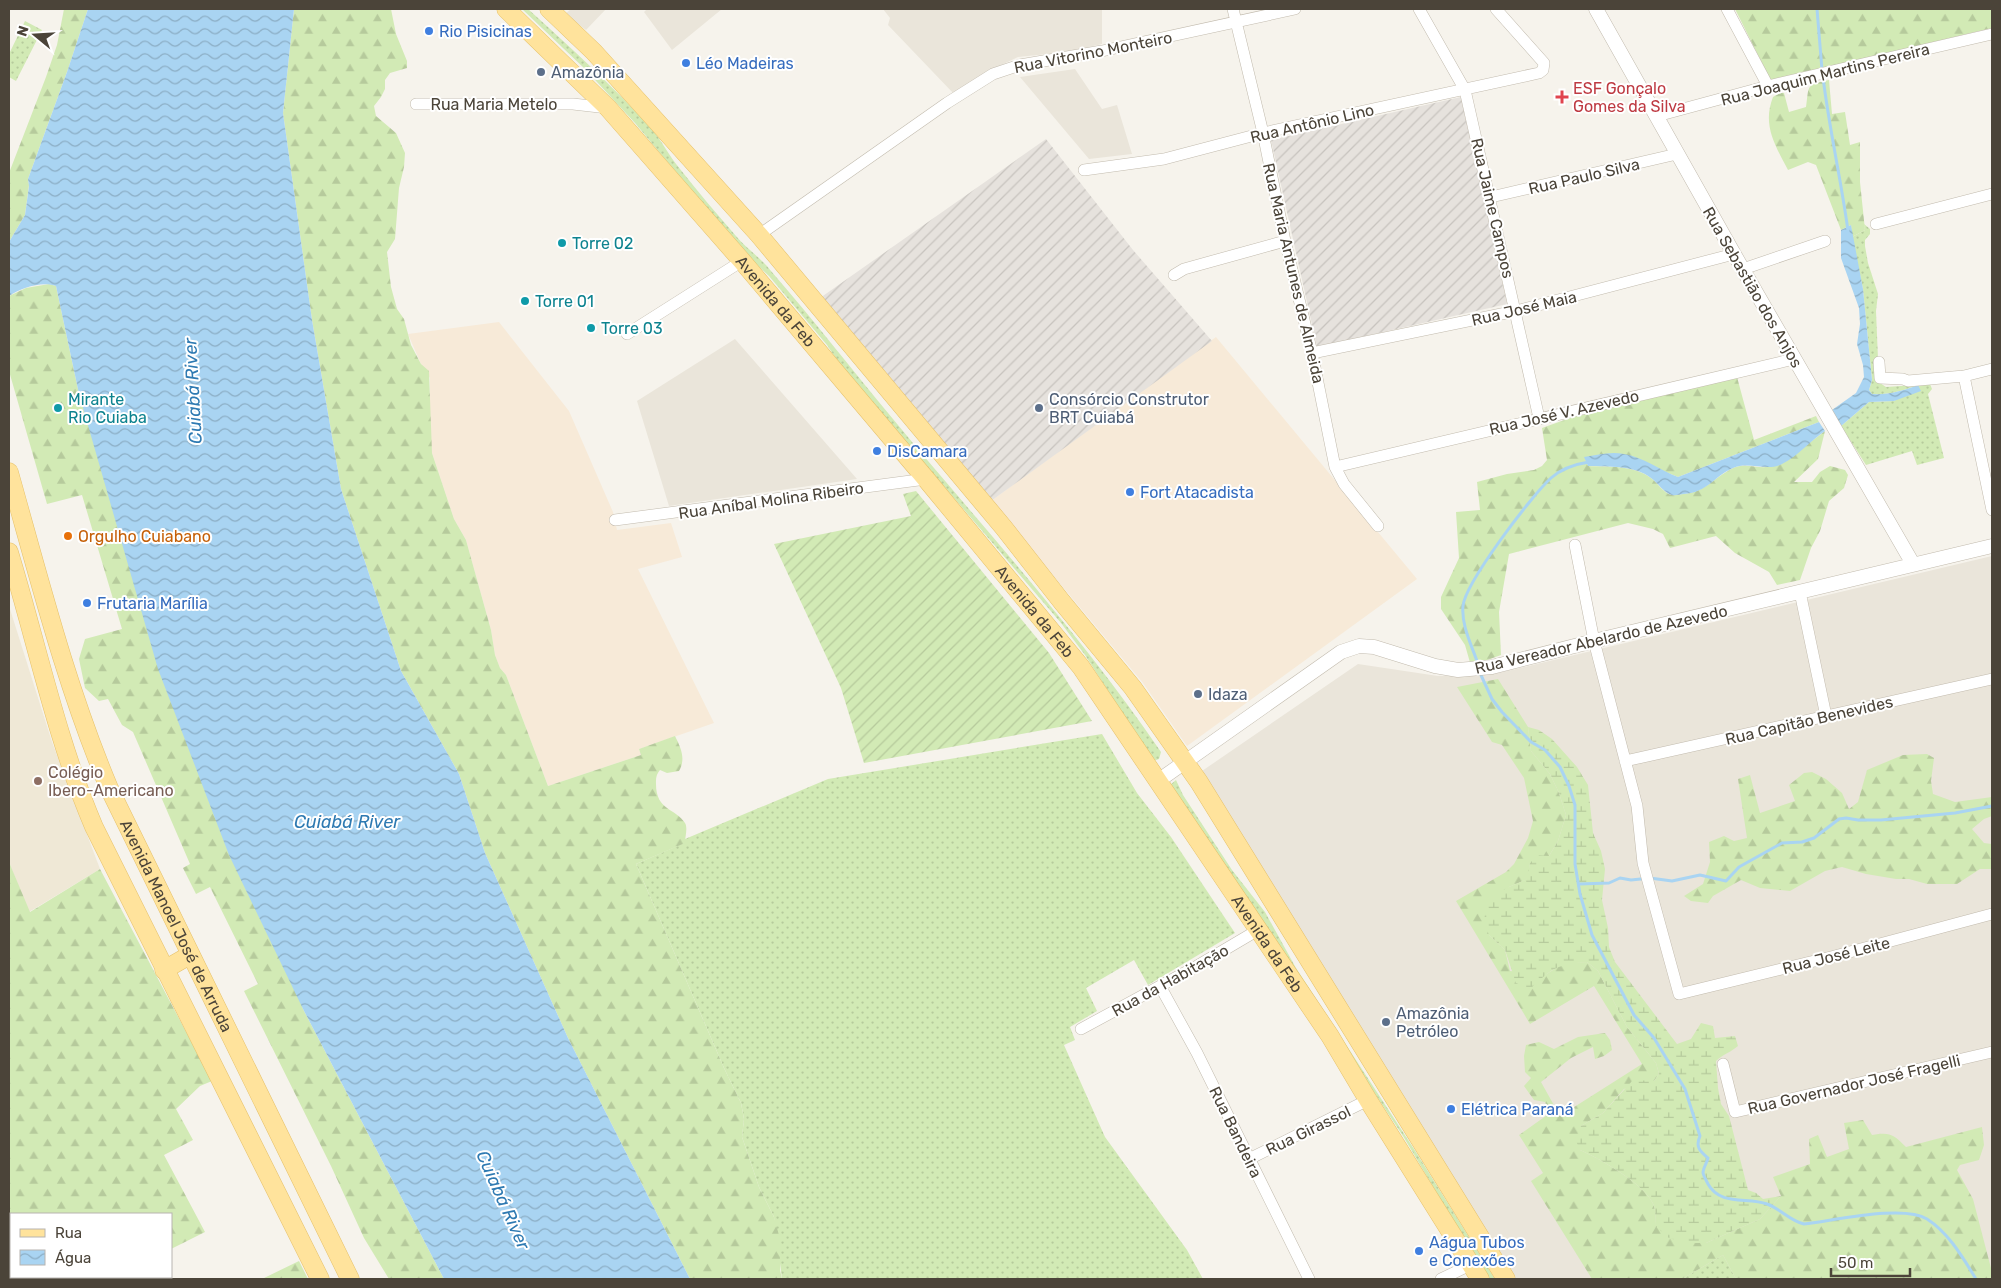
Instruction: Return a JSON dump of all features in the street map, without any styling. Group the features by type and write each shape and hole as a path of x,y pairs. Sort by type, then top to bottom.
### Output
{"main road":[{"name":"Avenida da Feb","path":"506,9 608,108 742,260 1053,633 1072,669 1141,775 1145,779 1158,781 1330,1036 1480,1279"},
{"name":"Avenida da Feb","path":"549,9 594,52 759,235 1004,528 1078,623 1133,688 1186,762 1290,927 1378,1074 1506,1279"},
{"name":"Avenida Manoel José de Arruda","path":"9,472 55,637 92,748 109,788 190,955 350,1279"},
{"name":"Avenida Manoel José de Arruda","path":"9,552 12,574 57,724 83,802 116,874 320,1279"},
{"path":"164,970 190,955"}],"street":[{"name":"Rua Maria Antunes de Almeida","path":"1233,9 1312,353 1335,467 1344,484 1378,526"},
{"name":"Rua Vitorino Monteiro","path":"759,235 946,103 993,74 1020,65 1102,51 1295,9"},
{"name":"Rua Jaime Campos","path":"1419,9 1465,90 1491,197 1539,418"},
{"name":"Rua Antônio Lino","path":"1084,170 1164,159 1263,133 1539,73 1543,70 1544,63 1496,9"},
{"name":"Rua Sebastião dos Anjos","path":"1596,9 1734,254 1913,564"},
{"path":"1727,9 1768,86"},
{"name":"Rua Joaquim Martins Pereira","path":"1657,116 1768,86 1992,34"},
{"name":"Rua Maria Metelo","path":"572,104 582,82"},
{"name":"Rua Maria Metelo","path":"416,104 572,104 608,108"},
{"name":"Rua Paulo Silva","path":"1491,197 1677,154"},
{"path":"1876,224 1992,194"},
{"path":"1174,275 1184,270 1285,241"},
{"path":"1743,269 1825,241"},
{"name":"Rua José Maia","path":"1312,353 1516,311 1734,254"},
{"path":"627,334 742,260"},
{"name":"Rua José V. Azevedo","path":"1335,467 1794,358"},
{"path":"1879,362 1880,378 1903,379 1908,382 1964,376 1992,369"},
{"path":"1964,376 1992,510"},
{"name":"Rua Aníbal Molina Ribeiro","path":"615,520 926,479"},
{"path":"1575,545 1594,641 1625,761"},
{"name":"Rua Vereador Abelardo de Azevedo","path":"1158,781 1341,652 1359,646 1374,647 1435,666 1468,670 1492,666 1992,546"},
{"path":"1800,592 1826,716"},
{"name":"Rua Capitão Benevides","path":"1625,761 1992,679"},
{"name":"Rua José Leite","path":"1625,761 1637,806 1645,872 1679,994 1832,957 1992,914"},
{"name":"Rua da Habitação","path":"1081,1029 1258,930"},
{"name":"Rua Bandeira","path":"1160,986 1197,1053 1309,1279"},
{"name":"Rua Governador José Fragelli","path":"1723,1064 1735,1112 1992,1052"},
{"name":"Rua Girassol","path":"1249,1159 1368,1100"},
{"path":"1441,1279 1472,1264"}],"shaded area":[{"path":"571,9 606,9 586,30 565,14"},
{"path":"647,9 722,9 672,50 644,12"},
{"path":"883,9 1102,9 1102,44 1067,52 1018,57 991,70 954,94 888,25 890,18"},
{"path":"1075,69 1102,109 1117,105 1132,154 1089,159 1020,77"},
{"path":"1461,97 1507,304 1317,347 1271,140"},
{"path":"1046,139 1133,250 1212,341 991,501 820,298"},
{"path":"499,322 569,411 613,512 617,530 671,523 682,557 638,569 714,723 639,749 641,755 548,786 506,675 500,668 495,655 491,630 466,540 454,519 432,453 430,441 430,378 421,364 408,334"},
{"path":"1216,337 1417,579 1187,746 1143,683 991,501"},
{"path":"735,339 857,479 669,506 637,401"},
{"path":"1992,556 1992,1279 1515,1279 1202,771 1358,664 1438,676 1494,674"},
{"name":"Colégio Ibero-Americano","path":"9,606 52,742 100,869 29,912 9,862"}],"green space":[{"path":"64,9 88,9 28,179 25,215 9,242 9,173 57,45"},
{"path":"294,9 391,9 396,34 407,61 407,68 390,73 385,80 385,89 374,106 376,116 396,133 405,153 399,188 395,239 387,252 391,287 397,309 404,319 411,345 421,364 429,371 432,453 454,519 466,540 491,630 495,655 500,668 506,675 548,786 641,755 639,749 675,736 679,745 682,762 679,771 667,773 660,770 656,777 656,784 659,799 667,808 677,814 686,825 685,843 636,864 741,1103 744,1119 742,1137 759,1187 774,1217 780,1239 780,1270 782,1279 690,1279 568,1038 485,853 459,774 401,671 341,489 312,320 283,113"},
{"path":"522,9 528,9 560,38 637,112 651,128 701,195 740,241 763,262 787,289 1065,624 1130,708 1161,752 1159,759 1153,761 1085,655 1061,623 841,366 827,345 769,276 739,248 635,123 584,68"},
{"path":"1735,9 1992,9 1992,28 1771,81"},
{"path":"25,21 42,30 16,81 9,77 9,54"},
{"path":"1829,80 1832,114 1845,112 1850,145 1860,142 1860,182 1865,230 1852,237 1851,225 1841,230 1816,165 1808,162 1788,170 1771,135 1769,126 1770,107 1773,97 1784,93 1789,112 1806,107 1810,87 1816,83"},
{"path":"1864,224 1870,229 1870,234 1865,240 1865,246 1868,263 1878,294 1876,311 1878,359 1874,374 1877,381 1886,387 1930,384 1932,389 1928,394 1944,458 1917,465 1912,451 1866,465 1841,426 1869,402 1894,401 1918,385 1884,394 1872,394 1869,390 1872,380 1863,289 1852,237 1865,230"},
{"path":"49,284 56,286 79,394 303,1009 444,1279 389,1279 364,1238 331,1166 244,991 258,984 210,887 196,894 183,868 190,864 133,732 122,725 108,699 99,701 85,688 79,659 85,639 122,629 82,495 47,504 9,371 9,296 26,288"},
{"path":"1737,377 1754,440 1816,416 1819,422 1678,477 1668,473 1585,458 1588,466 1637,471 1654,480 1666,492 1676,495 1698,490 1733,468 1746,466 1767,467 1781,462 1825,431 1818,459 1794,482 1812,482 1820,472 1830,466 1845,470 1848,475 1844,488 1829,501 1820,531 1811,548 1800,580 1777,585 1769,572 1735,553 1716,536 1670,548 1663,534 1653,529 1628,523 1509,554 1499,612 1501,655 1471,666 1465,645 1441,609 1441,597 1459,558 1456,512 1480,510 1477,482 1507,474 1534,470 1542,466 1547,460 1542,428 1570,418"},
{"path":"916,491 1049,653 1092,721 864,763 841,688 774,544 911,516 903,494"},
{"path":"1498,679 1528,727 1531,751 1550,774 1566,815 1558,841 1549,856 1530,863 1528,879 1509,887 1489,935 1505,950 1510,971 1545,975 1564,963 1587,962 1598,971 1627,1027 1656,1063 1659,1074 1654,1081 1624,1089 1603,1113 1581,1126 1580,1150 1599,1159 1643,1190 1654,1206 1655,1226 1706,1243 1760,1219 1781,1196 1773,1177 1810,1164 1809,1139 1818,1135 1827,1157 1849,1149 1844,1123 1863,1120 1872,1135 1891,1135 1906,1147 1982,1127 1984,1145 1979,1160 1960,1165 1957,1170 1973,1199 1992,1272 1992,1279 1736,1279 1723,1255 1682,1279 1592,1279 1531,1181 1543,1173 1519,1135 1550,1113 1545,1102 1534,1100 1524,1086 1531,1078 1525,1072 1524,1056 1526,1045 1539,1042 1554,1049 1578,1037 1605,1033 1610,1040 1612,1050 1604,1056 1595,1059 1593,1047 1571,1058 1541,1082 1560,1116 1642,1064 1594,986 1530,1024 1456,901 1506,872 1514,864 1528,838 1533,821 1524,778 1502,745 1492,742 1457,687"},
{"path":"1528,727 1539,730 1552,739 1577,767 1588,785 1593,833 1601,851 1605,869 1602,900 1608,928 1609,947 1615,962 1677,1044 1691,1039 1701,1023 1713,1026 1715,1038 1735,1036 1738,1046 1716,1061 1721,1104 1729,1116 1748,1190 1756,1193 1763,1199 1781,1196 1760,1219 1706,1243 1686,1243 1669,1238 1655,1226 1654,1206 1643,1190 1599,1159 1580,1150 1576,1141 1581,1126 1603,1113 1633,1080 1654,1081 1659,1074 1656,1063 1627,1027 1598,971 1587,962 1568,964 1549,972 1530,989 1516,983 1505,950 1489,935 1484,922 1487,899 1527,879 1530,863 1538,855 1549,856 1558,841 1566,815 1550,774 1531,751"},
{"path":"1102,734 1137,793 1171,837 1235,933 1148,985 1134,960 1086,988 1097,1011 1070,1027 1075,1040 1064,1045 1105,1137 1187,1250 1203,1279 782,1279 774,1217 759,1187 742,1137 744,1119 741,1103 636,864 684,843 685,839 828,779"},
{"path":"1927,754 1934,758 1931,781 1933,794 1955,802 1992,797 1992,816 1984,819 1972,829 1984,843 1992,844 1992,869 1980,869 1957,884 1927,884 1909,879 1896,879 1866,874 1842,867 1825,871 1790,891 1760,888 1741,880 1713,896 1708,903 1691,901 1684,896 1703,884 1710,862 1709,842 1724,836 1734,841 1747,838 1738,779 1750,775 1760,813 1795,801 1789,785 1804,773 1812,772 1826,779 1842,793 1849,809 1858,802 1867,770 1903,755"},
{"path":"1176,780 1183,795 1232,870 1265,912 1296,968 1414,1149 1495,1279 1488,1279 1403,1136 1170,785"},
{"path":"9,862 30,912 100,869 212,1081 200,1086 176,1109 193,1140 164,1155 205,1232 172,1248 172,1213 10,1213 10,1278 167,1279 9,1279"},
{"path":"1723,1255 1736,1279 1682,1279"},
{"path":"299,1261 308,1279 262,1279"}],"water":[{"name":"Cuiabá River","path":"88,9 294,9 283,113 312,320 341,489 401,671 459,774 485,853 568,1038 690,1279 444,1279 303,1009 229,855 158,669 79,394 56,286 44,284 32,286 19,290 9,296 9,242 25,215 29,186 28,179"},
{"path":"1851,225 1863,289 1872,380 1869,390 1872,394 1884,394 1918,385 1921,391 1894,401 1869,402 1841,426 1832,410 1856,393 1864,377 1863,365 1857,344 1860,324 1859,308 1841,258 1841,230"},
{"path":"1819,422 1825,431 1782,464 1770,467 1739,466 1692,493 1669,494 1645,474 1630,469 1588,466 1584,457 1609,453 1624,454 1645,461 1678,477"}],"waterway":[{"path":"1817,9 1822,70"},
{"path":"1823,77 1848,231"},
{"path":"1478,664 1467,635 1463,613 1463,606 1475,579 1515,520 1542,487 1559,472 1569,467 1589,462"},
{"path":"1480,673 1492,699 1502,712 1531,742 1545,750 1560,767 1569,786 1575,805 1575,864 1580,894 1592,935 1634,1015 1654,1038 1685,1089 1700,1136 1698,1146 1708,1158 1703,1173 1713,1191 1734,1200 1767,1204 1804,1224 1885,1213 1916,1215 1927,1219 1942,1231 1955,1246 1976,1279"},
{"path":"1579,884 1609,883 1620,878 1631,880 1650,878 1672,881 1700,875 1726,881 1739,867 1782,843 1802,842 1814,838 1839,819 1881,820 1955,813 1992,806"}],"place":[{"name":"Rio Pisicinas","path":"429,31"},
{"name":"Léo Madeiras","path":"686,63"},
{"name":"Amazônia","path":"541,72"},
{"name":"ESF Gonçalo Gomes da Silva","path":"1562,97"},
{"name":"Torre 02","path":"562,243"},
{"name":"Torre 01","path":"525,301"},
{"name":"Torre 03","path":"591,328"},
{"name":"Mirante Rio Cuiaba","path":"58,408"},
{"name":"Consórcio Construtor BRT Cuiabá","path":"1039,408"},
{"name":"DisCamara","path":"877,451"},
{"name":"Fort Atacadista","path":"1130,492"},
{"name":"Orgulho Cuiabano","path":"68,536"},
{"name":"Frutaria Marília","path":"87,603"},
{"name":"Idaza","path":"1198,694"},
{"name":"Colégio Ibero-Americano","path":"38,781"},
{"name":"Amazônia Petróleo","path":"1386,1022"},
{"name":"Elétrica Paraná","path":"1451,1109"},
{"name":"Aágua Tubos e Conexões","path":"1419,1251"}]}
